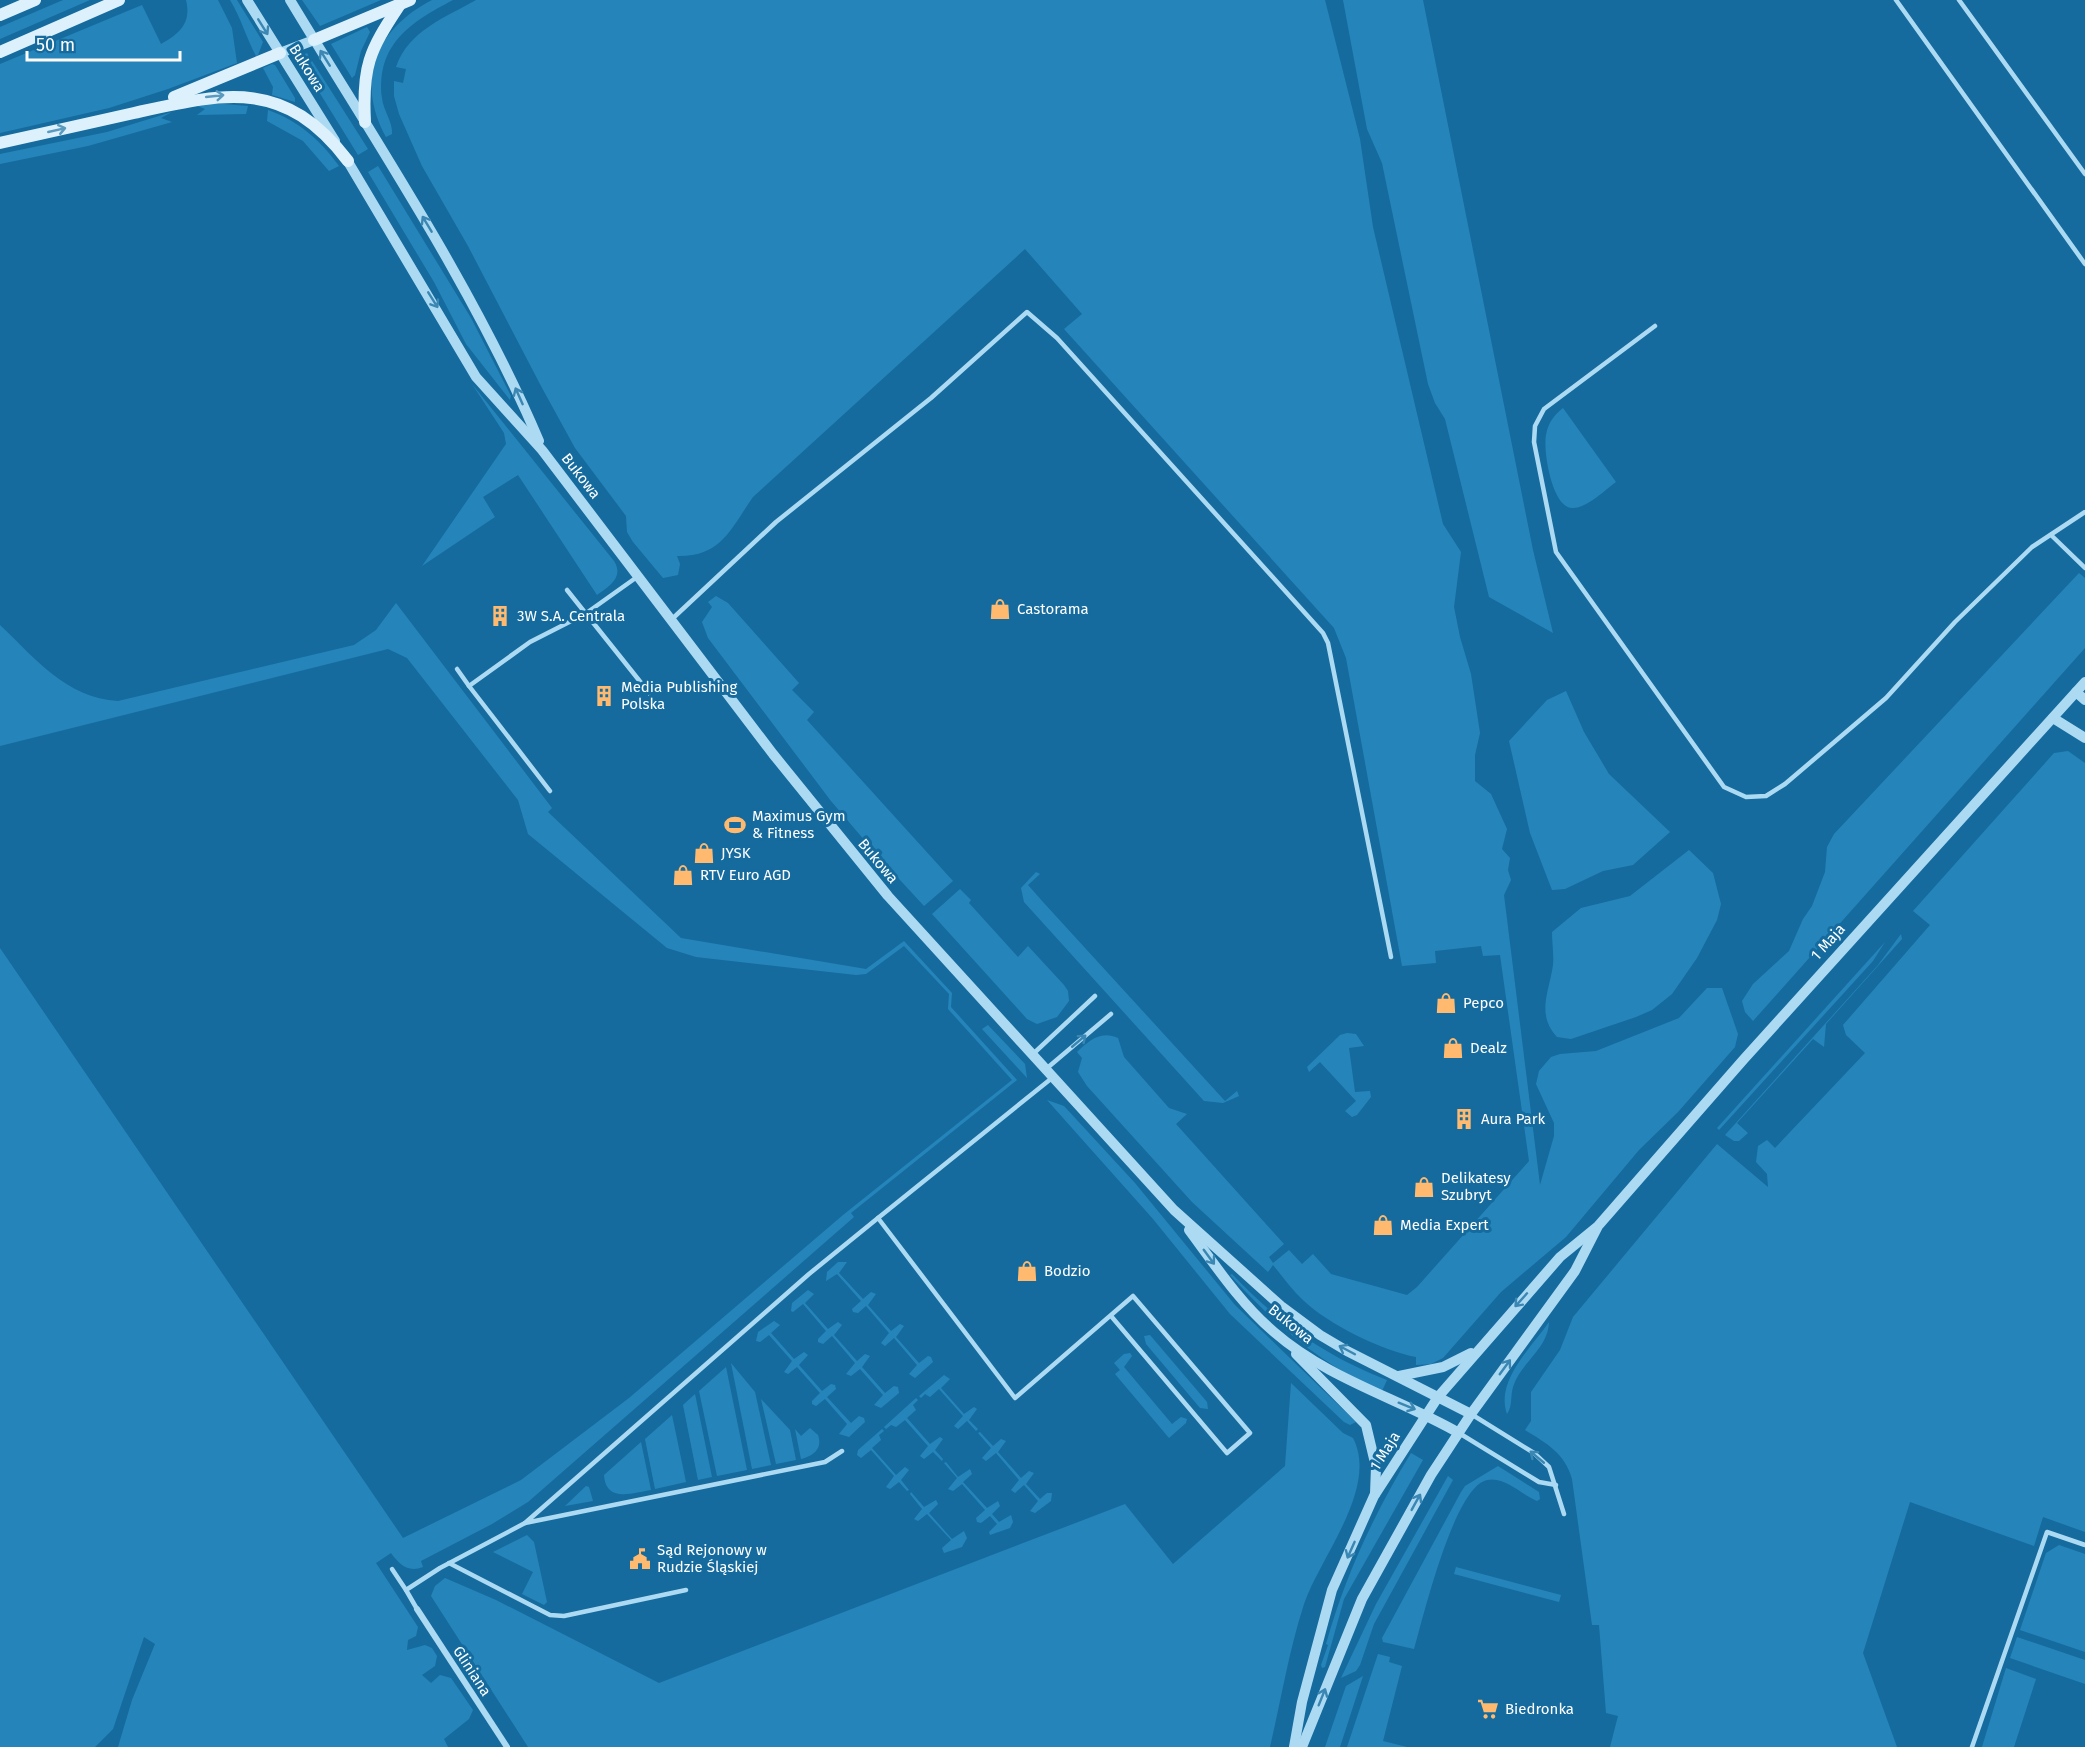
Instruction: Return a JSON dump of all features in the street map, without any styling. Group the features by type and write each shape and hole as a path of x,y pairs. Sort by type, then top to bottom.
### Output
{"main road":[{"path":"0,15 35,0"},
{"path":"0,52 119,0"},
{"path":"314,39 404,3"},
{"path":"365,122 363,88 371,50 404,3"},
{"path":"137,112 280,53"},
{"path":"0,143 212,96 243,96 261,99 311,123 335,145 348,161"}],"street":[{"name":"Bukowa","path":"247,0 348,161 476,377 542,450 772,754 876,882 1174,1210 1225,1280 1274,1333 1320,1365 1378,1394 1426,1414 1459,1433"},
{"name":"Bukowa","path":"290,0 430,229 518,393 542,450"},
{"path":"280,53 314,39"},
{"name":"1 Maja","path":"1294,1747 1302,1702 1332,1590 1374,1496 1438,1397 1560,1257 1598,1226 1744,1059 2085,682"},
{"path":"2076,692 2085,700"},
{"path":"2053,718 2085,738"},
{"name":"Bukowa","path":"1174,1210 1281,1306 1320,1335 1471,1414"},
{"name":"1 Maja","path":"1302,1747 1362,1599 1431,1475 1471,1414 1575,1271 1598,1226"},
{"path":"1274,1333 1366,1425 1376,1467 1374,1496"},
{"path":"1399,1376 1443,1367 1479,1348"},
{"name":"Gliniana","path":"417,1609 507,1747"}],"lane":[{"path":"1896,0 2085,264"},
{"path":"1959,0 2085,174"},
{"path":"671,620 776,522 931,398 1027,312 1057,338 1323,633 1331,653 1391,957"},
{"path":"1655,326 1544,409 1535,426 1534,441 1556,552 1724,787 1746,797 1766,796 1785,784 1887,698 1955,622 2032,547 2085,512"},
{"path":"2051,534 2085,568"},
{"path":"470,686 530,642 585,614 639,576"},
{"path":"567,590 650,694"},
{"path":"457,669 550,791"},
{"path":"1033,1054 1095,996"},
{"path":"406,1590 449,1563 525,1523 809,1274 1050,1072 1111,1014"},
{"path":"878,1218 1015,1398 1133,1296 1250,1433 1227,1453 1111,1316"},
{"path":"1471,1414 1534,1454 1549,1467 1564,1514"},
{"path":"1459,1433 1539,1482 1556,1485"},
{"path":"525,1523 825,1462 842,1451"},
{"path":"1972,1747 2047,1532 2085,1545"},
{"path":"449,1563 550,1615 564,1616 686,1590"},
{"path":"392,1569 417,1609"}],"shaded area":[{"path":"63,0 90,0 0,39 0,27"},
{"path":"186,0 218,0 232,28 237,63 109,108 0,133 0,64 142,5 161,44 182,27 187,15"},
{"path":"230,0 237,0 263,42 256,56 237,14"},
{"path":"302,0 381,0 320,26"},
{"path":"432,0 453,0 410,26 391,49 385,63 382,98 392,134 386,137 377,116 372,95 372,76 376,58 397,25"},
{"path":"476,0 1325,0 1360,139 1373,227 1443,524 1461,552 1454,607 1471,674 1480,733 1475,755 1475,781 1491,794 1507,829 1502,849 1510,858 1508,870 1511,880 1504,895 1540,1185 1554,1136 1554,1123 1536,1084 1539,1071 1551,1057 1596,1051 1679,1018 1707,988 1722,988 1738,1034 1735,1047 1678,1112 1639,1150 1566,1237 1501,1292 1443,1358 1431,1364 1416,1365 1416,1357 1372,1343 1314,1310 1273,1265 1268,1272 1192,1202 1087,1086 1078,1072 1082,1058 1077,1052 1086,1044 1100,1036 1118,1038 1124,1057 1169,1108 1187,1114 1176,1124 1284,1244 1269,1257 1273,1263 1289,1250 1302,1264 1313,1254 1331,1274 1407,1295 1417,1287 1529,1161 1500,955 1483,956 1481,946 1435,951 1436,963 1402,966 1346,658 1334,628 1064,329 1082,314 1025,249 753,497 723,539 704,552 677,556 680,564 678,575 663,578 633,542 627,532 626,516 575,448 468,246 422,166 399,114 394,96 394,81 403,83 406,69 396,67 402,54 410,43 429,26"},
{"path":"1343,0 1423,0 1533,550 1553,633 1489,597 1445,419 1435,403 1428,384 1382,163 1367,129"},
{"path":"367,27 370,32 352,78 331,44"},
{"path":"307,53 368,149 358,155 300,61 300,56"},
{"path":"275,65 295,98 295,102 272,95 273,87 263,68"},
{"path":"212,103 248,106 246,114 197,115 205,109 195,105"},
{"path":"268,110 290,120 308,132 339,166 329,171 303,141 267,121"},
{"path":"172,112 161,118 172,122 88,146 0,164 0,154 107,132"},
{"path":"378,166 471,318 511,396 510,400 466,344 434,282 368,172"},
{"path":"472,384 614,561 617,572 614,581 597,595 518,475 483,497 495,517 422,566 506,444 504,433"},
{"path":"1563,408 1616,482 1589,502 1572,508 1565,505 1554,489 1545,443 1552,420"},
{"path":"2079,573 2085,578 2085,648 1753,1021 1745,1012 1742,1001 1753,984 1789,951 1803,919 1812,906 1825,872 1827,847 1834,834"},
{"path":"716,596 728,603 799,683 792,690 814,712 807,720 953,881 924,906 831,801 708,638 702,622 712,607 708,602"},
{"path":"396,603 552,808 548,812 681,938 866,969 904,941 952,993 951,1007 1017,1080 851,1213 854,1217 528,1502 492,1524 421,1561 423,1567 408,1568 397,1561 391,1553 376,1563 418,1627 416,1636 408,1640 407,1650 425,1645 432,1648 437,1656 435,1666 422,1675 431,1683 440,1675 451,1678 473,1710 469,1719 444,1739 448,1747 118,1747 132,1700 155,1644 144,1637 113,1729 95,1747 0,1747 0,948 403,1538 521,1480 629,1398 843,1215 1012,1080 948,1009 949,994 904,946 866,974 856,975 696,957 667,948 528,834 518,800 407,658 388,649 0,746 0,625 39,663 67,684 99,698 118,701 354,645 376,630"},
{"path":"1566,691 1584,732 1609,774 1670,832 1633,865 1603,871 1565,889 1552,890 1530,833 1509,741 1547,700"},
{"path":"2068,751 2085,763 2085,1532 2043,1517 2034,1546 1910,1502 1863,1653 1897,1747 1610,1747 1618,1716 1606,1713 1599,1625 1592,1625 1572,1479 1560,1455 1525,1430 1531,1421 1531,1392 1560,1350 1573,1317 1717,1144 1768,1187 1767,1174 1756,1162 1758,1146 1767,1140 1775,1148 1865,1053 1846,1035 1843,1025 1930,925 1913,911 2054,753"},
{"path":"1689,850 1713,873 1721,904 1717,920 1697,958 1672,994 1652,1010 1636,1017 1571,1039 1557,1037 1547,1020 1545,1011 1553,965 1552,932 1581,908 1630,896"},
{"path":"1036,872 1040,874 1028,885 1043,902 1225,1101 1237,1091 1239,1096 1223,1103 1204,1101 1024,902 1021,888"},
{"path":"960,889 971,900 969,903 1018,957 1028,946 1064,985 1068,991 1069,1001 1057,1017 1037,1024 1027,1019 932,914"},
{"path":"1901,934 1902,939 1826,1024 1824,1047 1813,1039 1737,1123 1748,1133 1739,1141 1734,1141 1725,1135 1878,965"},
{"path":"1885,942 1873,961 1719,1130 1717,1128"},
{"path":"988,1025 1025,1064 1027,1078 982,1029"},
{"path":"1356,1034 1364,1046 1349,1048 1355,1092 1370,1091 1371,1097 1357,1115 1352,1117 1345,1111 1356,1101 1320,1062 1309,1072 1307,1067 1340,1035"},
{"path":"1047,1100 1064,1106 1135,1183 1235,1305 1356,1422 1350,1425 1344,1422 1230,1314 1153,1219"},
{"path":"838,1262 847,1262 839,1273 863,1299 871,1292 876,1294 868,1305 891,1331 900,1324 904,1326 896,1337 919,1363 928,1356 931,1357 933,1362 915,1378 909,1374 917,1365 894,1338 885,1346 881,1343 889,1333 866,1306 858,1313 853,1312 852,1309 861,1301 837,1274 826,1281 827,1272"},
{"path":"1232,1274 1267,1308 1303,1336 1342,1360 1387,1380 1382,1391 1338,1369 1300,1342 1264,1310 1230,1275"},
{"path":"808,1290 814,1294 805,1303 828,1329 838,1322 842,1325 834,1335 857,1361 865,1354 870,1356 862,1367 885,1393 894,1386 898,1387 899,1393 881,1408 874,1405 883,1395 860,1369 851,1376 846,1374 855,1363 832,1336 823,1344 818,1342 826,1331 803,1304 793,1312 791,1311 792,1303"},
{"path":"774,1321 780,1325 771,1333 794,1359 804,1352 808,1355 799,1365 822,1391 831,1384 835,1385 836,1389 827,1397 851,1423 859,1416 864,1418 865,1422 849,1437 839,1434 847,1424 825,1399 816,1406 812,1404 820,1393 797,1367 788,1374 784,1372 792,1361 769,1335 760,1342 756,1341 758,1332"},
{"path":"1549,1322 1544,1340 1517,1378 1507,1414 1506,1389 1510,1377"},
{"path":"1150,1335 1207,1402 1208,1409 1200,1408 1146,1344 1144,1336"},
{"path":"1130,1353 1132,1356 1124,1367 1172,1424 1181,1417 1187,1419 1186,1423 1169,1438 1115,1374 1120,1370 1114,1363 1124,1354"},
{"path":"731,1363 755,1392 771,1465 752,1469"},
{"path":"726,1367 747,1470 717,1476 699,1391"},
{"path":"944,1375 950,1379 941,1388 964,1414 974,1407 977,1409 969,1420 978,1429 976,1431 967,1421 958,1429 954,1426 963,1416 939,1389 930,1397 925,1394 921,1398 919,1396"},
{"path":"1291,1383 1343,1433 1353,1438 1359,1458 1359,1478 1344,1522 1304,1604 1270,1747 528,1747 431,1596 435,1586 445,1578 496,1600 659,1683 1125,1504 1173,1564 1285,1466"},
{"path":"695,1394 712,1477 698,1480 683,1405"},
{"path":"916,1398 918,1400 913,1405 916,1410 907,1418 930,1444 940,1437 943,1439 935,1450 943,1459 942,1461 933,1452 924,1459 920,1456 928,1446 905,1420 896,1427 891,1425 886,1429 884,1427"},
{"path":"761,1399 790,1430 796,1460 776,1464"},
{"path":"672,1415 686,1482 655,1489 645,1439"},
{"path":"810,1428 818,1435 818,1448 813,1454 801,1459 795,1429 801,1436"},
{"path":"882,1429 884,1431 879,1435 881,1440 872,1448 896,1475 905,1467 909,1470 901,1480 909,1490 907,1491 899,1482 890,1489 886,1487 894,1476 871,1450 861,1458 857,1455 858,1450"},
{"path":"980,1432 993,1446 1001,1439 1006,1441 998,1452 1021,1478 1029,1471 1034,1473 1026,1484 1040,1499 1047,1493 1052,1493 1051,1501 1035,1513 1030,1511 1038,1501 1024,1485 1015,1493 1011,1490 1019,1480 996,1453 986,1461 982,1458 991,1448 978,1433"},
{"path":"641,1442 651,1490 628,1494 615,1493 606,1484 604,1475"},
{"path":"1411,1453 1423,1460 1344,1599 1325,1667 1322,1668 1328,1645 1326,1644 1351,1570 1373,1522"},
{"path":"946,1462 958,1477 970,1469 972,1474 963,1482 987,1508 998,1501 1000,1506 992,1514 999,1522 1011,1515 1013,1522 1010,1528 990,1535 989,1532 997,1524 990,1516 981,1523 977,1522 976,1518 985,1510 962,1484 953,1491 948,1489 957,1478 944,1463"},
{"path":"1498,1466 1539,1492 1540,1499 1537,1501 1500,1481 1487,1480 1475,1488 1463,1505 1452,1528 1432,1584 1414,1649 1383,1642 1382,1638 1461,1492 1465,1486"},
{"path":"1448,1476 1453,1480 1374,1624 1360,1665 1356,1671 1341,1678 1376,1604"},
{"path":"586,1486 589,1487 593,1501 565,1506"},
{"path":"911,1492 924,1507 936,1500 938,1504 929,1513 952,1539 964,1531 967,1538 962,1547 944,1553 942,1548 951,1540 927,1514 918,1521 914,1519 922,1509 910,1494"},
{"path":"527,1535 534,1542 547,1602 544,1605 522,1594 533,1572 493,1552"},
{"path":"2059,1545 2085,1554 2085,1652 2020,1630 2046,1553"},
{"path":"1456,1567 1561,1595 1559,1602 1454,1574"},
{"path":"2017,1637 2085,1660 2085,1684 2010,1658"},
{"path":"1378,1654 1390,1657 1389,1662 1402,1666 1383,1741 1407,1747 1347,1747"},
{"path":"2006,1668 2036,1679 2014,1747 1982,1747"},
{"path":"1363,1676 1340,1747 1325,1747 1346,1686"}],"place":[{"name":"Castorama","path":"1000,609"},
{"name":"3W S.A. Centrala","path":"500,616"},
{"name":"Media Publishing Polska","path":"604,696"},
{"name":"Maximus Gym & Fitness","path":"735,825"},
{"name":"JYSK","path":"704,853"},
{"name":"RTV Euro AGD","path":"683,875"},
{"name":"Pepco","path":"1446,1003"},
{"name":"Dealz","path":"1453,1048"},
{"name":"Aura Park","path":"1464,1119"},
{"name":"Delikatesy Szubryt","path":"1424,1187"},
{"name":"Media Expert","path":"1383,1225"},
{"name":"Bodzio","path":"1027,1271"},
{"name":"Sąd Rejonowy w Rudzie Śląskiej","path":"640,1559"},
{"name":"Biedronka","path":"1488,1709"}]}
